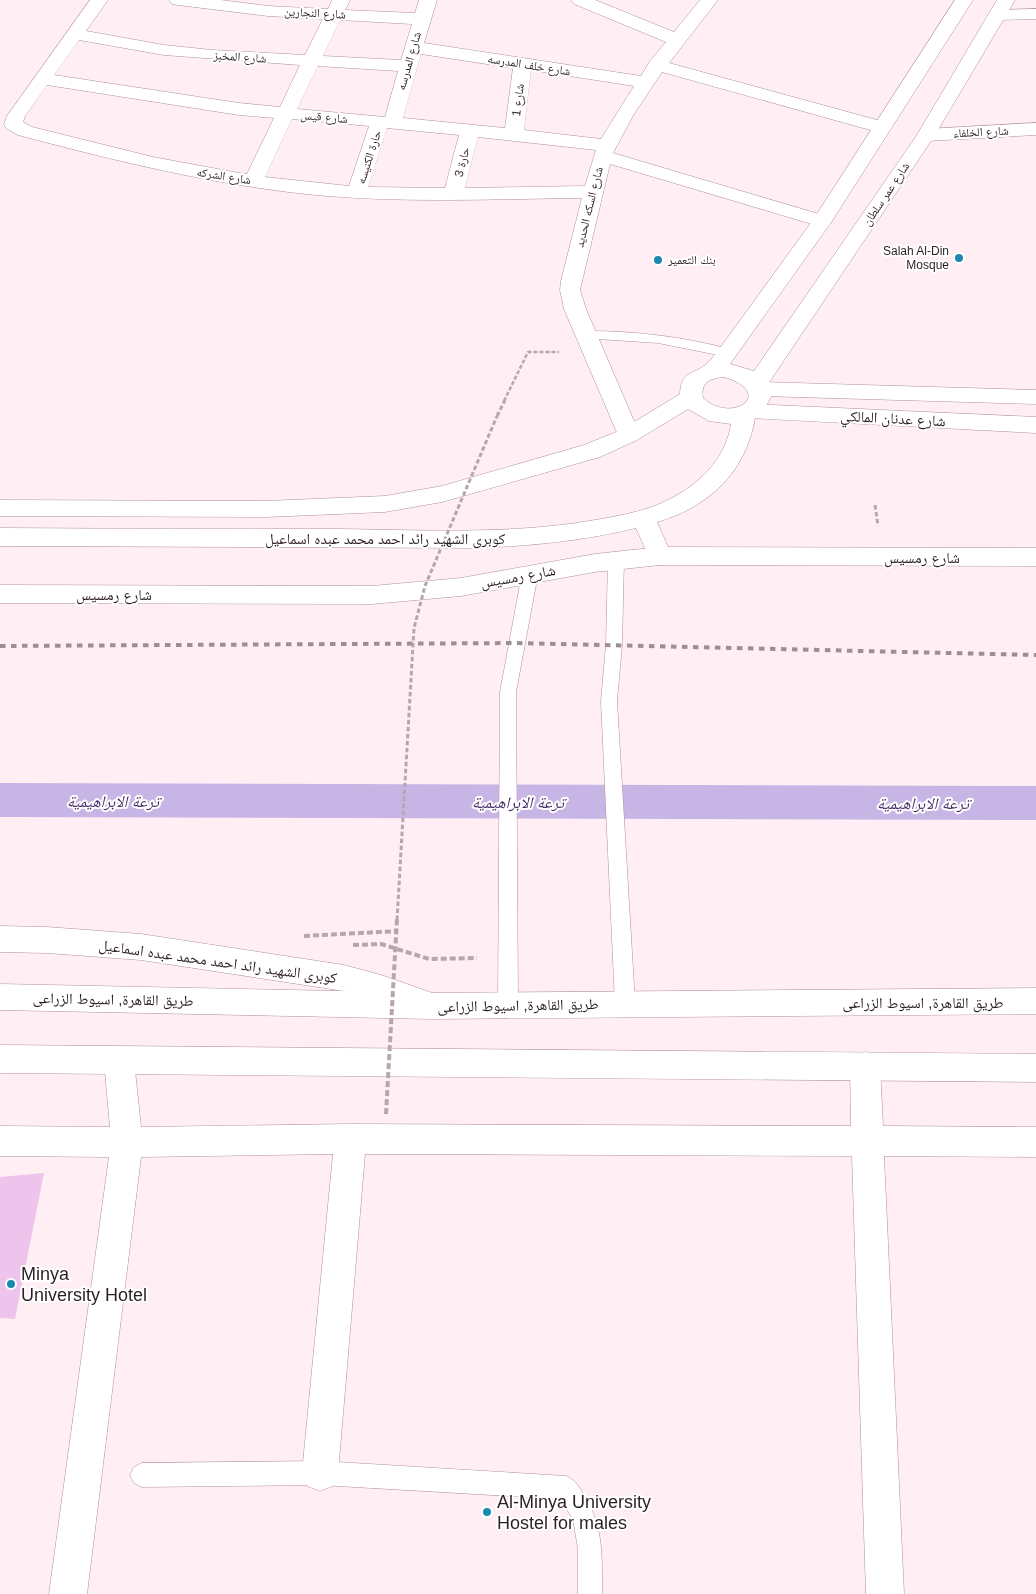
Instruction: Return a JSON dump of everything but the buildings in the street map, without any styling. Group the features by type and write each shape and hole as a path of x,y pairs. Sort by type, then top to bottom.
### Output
{"main road":[{"name":"شارع الشركه","path":"98,0 16,116 13,124 15,127 130,159 253,181 357,192 593,192"},
{"name":"شارع النجارين","path":"178,0 268,11 338,7 422,19"},
{"name":"شارع المدرسه","path":"386,122 408,66 428,0"},
{"path":"580,0 677,40"},
{"name":"شارع السكه الحديد","path":"628,435 591,343 575,309 570,290 604,151 644,82 709,0"},
{"path":"712,371 728,353 822,221 880,126 964,0"},
{"path":"253,181 338,7"},
{"path":"1002,8 1036,14"},
{"name":"شارع عمر سلطان","path":"759,387 926,135 1002,8"},
{"name":"شارع المخبز","path":"74,34 164,50 212,56 408,66"},
{"name":"شارع خلف المدرسه","path":"413,46 644,82"},
{"name":"شارع 1","path":"514,135 523,64"},
{"path":"656,65 880,126"},
{"name":"شارع قيس","path":"43,79 139,95 286,113 514,135 604,151 822,221"},
{"name":"حارة الكنيسه","path":"357,192 386,122"},
{"name":"شارع الخلفاء","path":"926,135 1036,129"},
{"name":"حارة 3","path":"454,193 470,130"},
{"path":"712,371 738,372 749,377 759,387 761,398 758,405 747,413 732,416 718,415 706,411 696,405 691,397 691,388 694,381 701,375 712,371"},
{"name":"شارع عدنان المالكي","path":"759,387 1036,397"},
{"name":"كوبرى الشهيد رائد احمد محمد عبده اسماعيل","path":"0,508 266,509 385,504 442,494 592,451 628,435 691,397"},
{"name":"شارع عدنان المالكي","path":"747,413 1036,425"},
{"name":"كوبرى الشهيد رائد احمد محمد عبده اسماعيل","path":"0,537 331,538 456,541 590,530 643,518 674,507 699,492 720,474 732,456 740,438 747,413"},
{"path":"643,518 660,556"},
{"name":"شارع رمسيس","path":"0,594 372,595 427,591 616,559 660,556 1036,557"},
{"name":"كوبرى الشهيد رائد احمد محمد عبده اسماعيل","path":"0,939 47,940 141,947 344,978 381,988 433,1006"},
{"name":"طريق القاهرة, اسيوط الزراعى","path":"0,997 433,1006 1036,1001"},
{"path":"0,1059 1036,1068"},
{"path":"68,1594 127,1142 119,1061"},
{"path":"865,1066 886,1594"},
{"path":"320,1472 350,1139"},
{"path":"0,1141 127,1142 350,1139 1036,1142"}],"lane":[{"path":"591,343 659,338 694,344 728,353"},
{"path":"616,559 614,645 609,701 624,1003"},
{"path":"508,1006 508,692 530,574"},
{"path":"142,1475 320,1472 566,1488 584,1515 590,1549 590,1594"}],"path":[{"path":"386,1114 398,931 412,641 416,615 425,586 497,416 528,352 591,343"},
{"path":"295,936 398,931"},
{"path":"343,945 381,944 429,958 508,957"}],"waterway":[{"name":"ترعة الابراهيمية","path":"0,800 1036,803"}],"railway":[{"path":"0,646 517,643 1036,655"}],"place":[{"name":"Salah Al-Din Mosque","path":"959,258"},
{"name":"بنك التعمير","path":"658,260"},
{"name":"Minya University Hotel","path":"11,1284"},
{"name":"Al-Minya University Hostel for males","path":"487,1512"}]}
